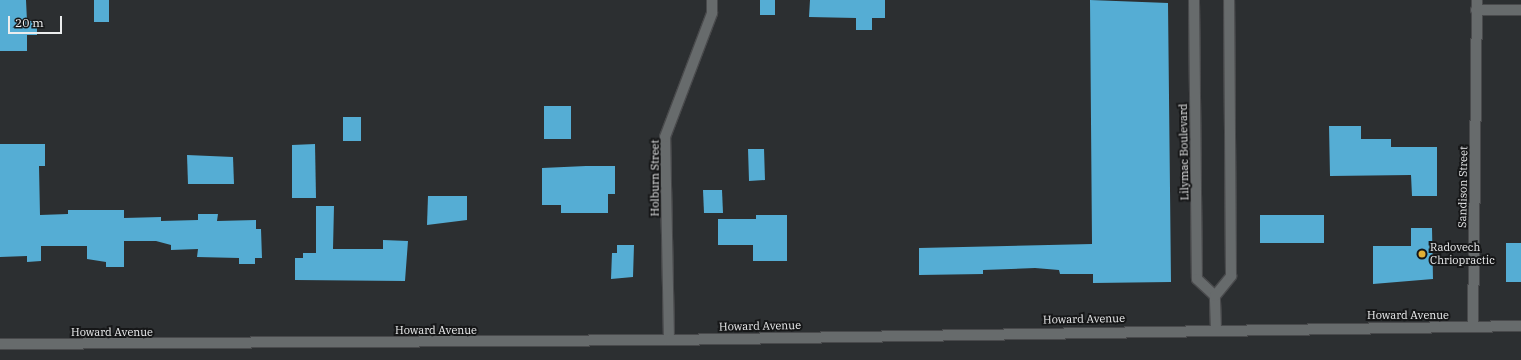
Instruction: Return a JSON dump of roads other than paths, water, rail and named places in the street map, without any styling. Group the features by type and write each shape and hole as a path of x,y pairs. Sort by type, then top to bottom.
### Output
{"street":[{"name":"Holburn Street","path":"669,340 665,137 712,14 712,0"},
{"name":"Lilymac Boulevard","path":"1194,0 1198,279 1215,296"},
{"path":"1216,329 1215,296 1231,276 1229,0"},
{"path":"1476,5 1521,10"},
{"name":"Sandison Street","path":"1473,327 1476,5"},
{"name":"Howard Avenue","path":"0,344 669,340 1216,329 1521,326"}],"place":[{"name":"Radovech Chriopractic","path":"1422,254"}]}
